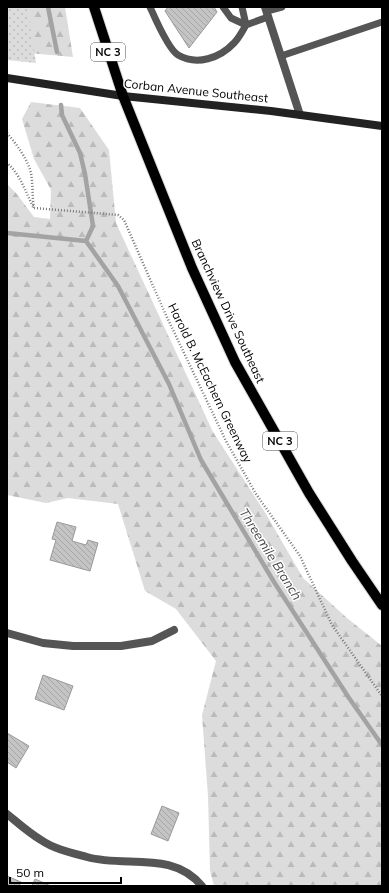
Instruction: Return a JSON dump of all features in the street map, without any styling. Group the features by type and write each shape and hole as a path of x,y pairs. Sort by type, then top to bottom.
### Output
{"main road":[{"name":"Branchview Drive Southeast","path":"94,7 123,96 192,268 235,362 309,493 382,605"},
{"name":"Corban Avenue Southeast","path":"7,78 123,96 271,111 382,126"}],"street":[{"path":"267,12 300,115"},
{"path":"7,633 43,643 73,646 121,646 152,641 174,630"},
{"path":"7,814 42,841 56,847 88,858 108,861 167,864 187,872 202,886"}],"lane":[{"path":"150,7 164,37 178,55 196,61 214,59 234,43 246,24 267,12 282,7"},
{"path":"223,7 230,18 246,24"},
{"path":"242,7 246,24"},
{"path":"281,56 382,22"}],"path":[{"path":"7,133 19,148 29,167 31,173 34,208"},
{"path":"7,163 20,178 34,208"},
{"name":"Harold B. McEachern Greenway","path":"34,208 118,215 124,220 165,313 226,441 256,494 300,556 332,624 382,696"}],"green space":[{"path":"7,7 27,7 36,63 7,60"},
{"path":"10,7 65,7 73,57 17,52"},
{"path":"31,102 80,108 109,150 116,223 213,432 266,514 303,578 347,618 382,646 382,886 214,886 210,871 208,796 202,715 216,661 176,609 145,591 118,504 68,498 46,503 7,495 7,184 16,193 34,217 50,219 51,190 34,159 22,119"}],"building":[{"path":"168,7 214,7 217,12 189,48 165,11"},
{"path":"57,522 76,527 72,541 86,545 88,540 98,543 90,571 50,560 56,540 52,539"},
{"path":"43,675 73,686 64,710 35,699"},
{"path":"7,733 29,746 16,768 7,762"},
{"path":"162,806 179,813 168,841 151,834"},
{"path":"7,876 21,882 19,886 7,886"},
{"path":"35,879 51,886 32,886"}],"waterway":[{"name":"Threemile Branch","path":"48,7 57,52"},
{"path":"61,105 62,115 80,153 85,174 93,226 86,241"},
{"path":"7,233 86,241"},
{"name":"Threemile Branch","path":"86,241 118,286 169,384 201,460 274,582 349,698 382,745"}]}
